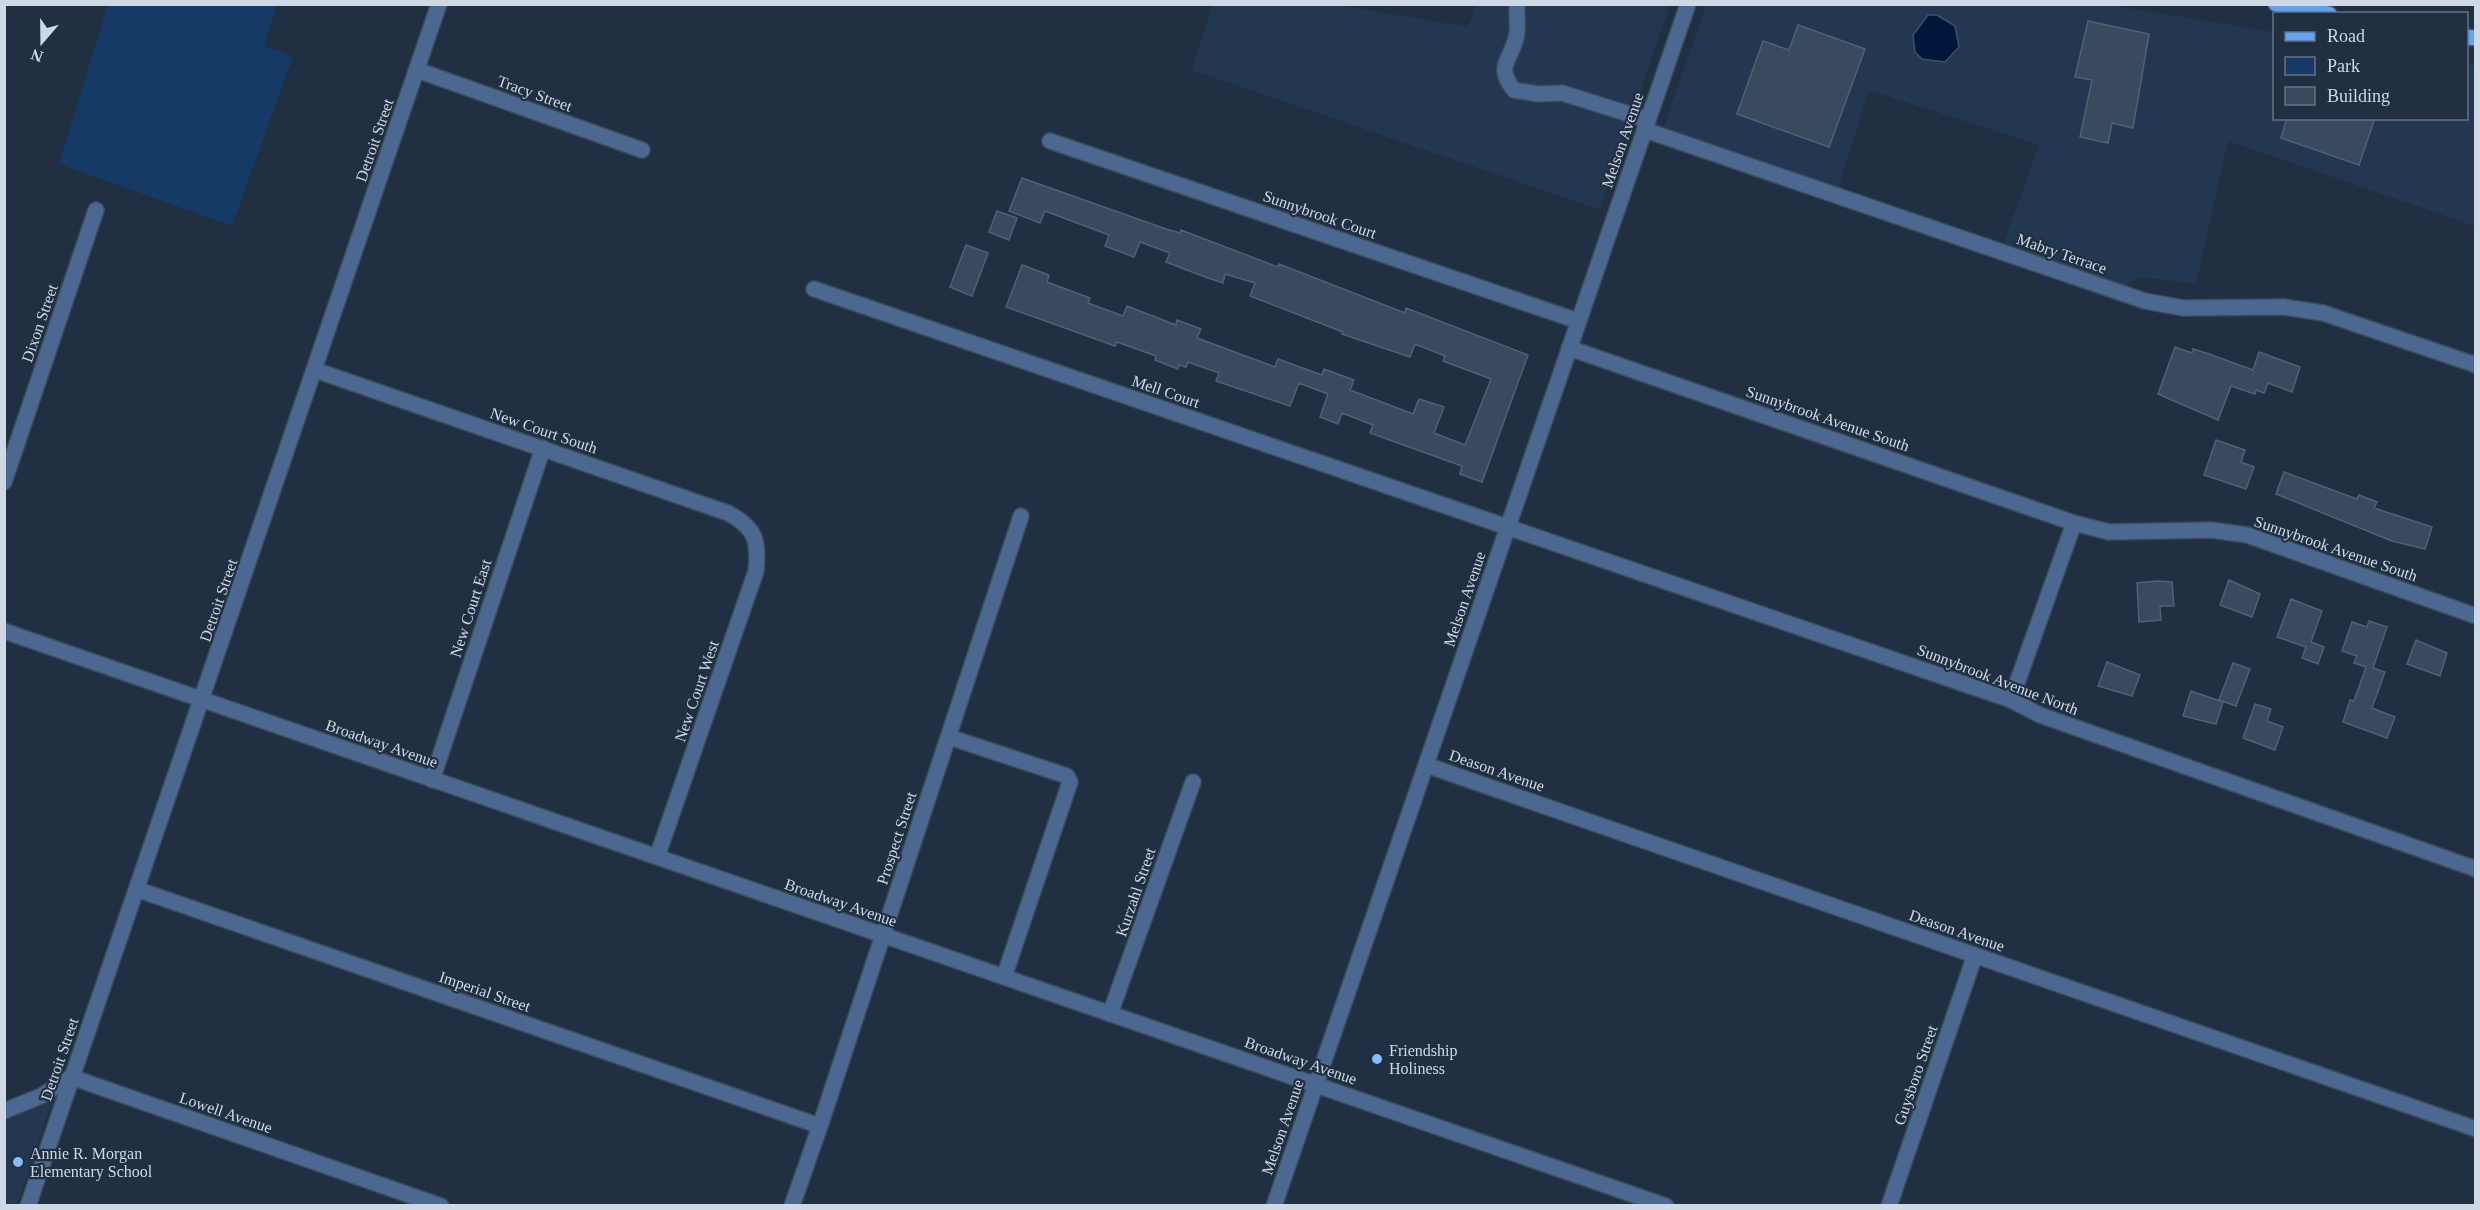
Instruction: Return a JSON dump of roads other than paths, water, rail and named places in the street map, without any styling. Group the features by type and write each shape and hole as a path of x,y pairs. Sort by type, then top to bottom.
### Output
{"main road":[{"path":"2276,4 2318,12"}],"street":[{"name":"Detroit Street","path":"28,1206 138,890 439,4"},
{"name":"Mabry Terrace","path":"1517,4 1516,38 1503,65 1506,80 1514,90 1538,94 1562,93 1646,125 2145,301 2183,308 2284,307 2324,313 2475,365"},
{"name":"Melson Avenue","path":"1274,1206 1688,4"},
{"name":"Tracy Street","path":"417,70 642,150"},
{"name":"Sunnybrook Court","path":"1050,141 1578,321"},
{"name":"Dixon Street","path":"4,482 96,210"},
{"name":"Mell Court","path":"814,289 1508,526"},
{"name":"Sunnybrook Avenue South","path":"1569,348 2074,523 2109,532 2211,530 2247,535 2475,615"},
{"name":"New Court South","path":"315,370 728,513 744,522 754,535"},
{"name":"New Court East","path":"432,780 543,448"},
{"name":"Prospect Street","path":"792,1206 1021,516"},
{"path":"2011,700 2074,523"},
{"name":"Sunnybrook Avenue North","path":"1508,526 2011,700 2040,715 2475,869"},
{"name":"New Court West","path":"657,858 756,571 758,553 754,535"},
{"name":"Broadway Avenue","path":"4,631 202,702 1316,1084 1625,1199 1666,1206"},
{"path":"949,737 1068,776 1070,782 1004,977"},
{"name":"Deason Avenue","path":"1426,765 2475,1129"},
{"name":"Kurzahl Street","path":"1110,1014 1193,782"},
{"name":"Imperial Street","path":"138,890 820,1126"},
{"name":"Guysboro Street","path":"1889,1206 1976,955"},
{"path":"4,1111 41,1096 71,1077"},
{"name":"Lowell Avenue","path":"71,1077 441,1206"}],"place":[{"name":"Friendship Holiness","path":"1377,1059"},
{"name":"Annie R. Morgan Elementary School","path":"18,1162"}]}
